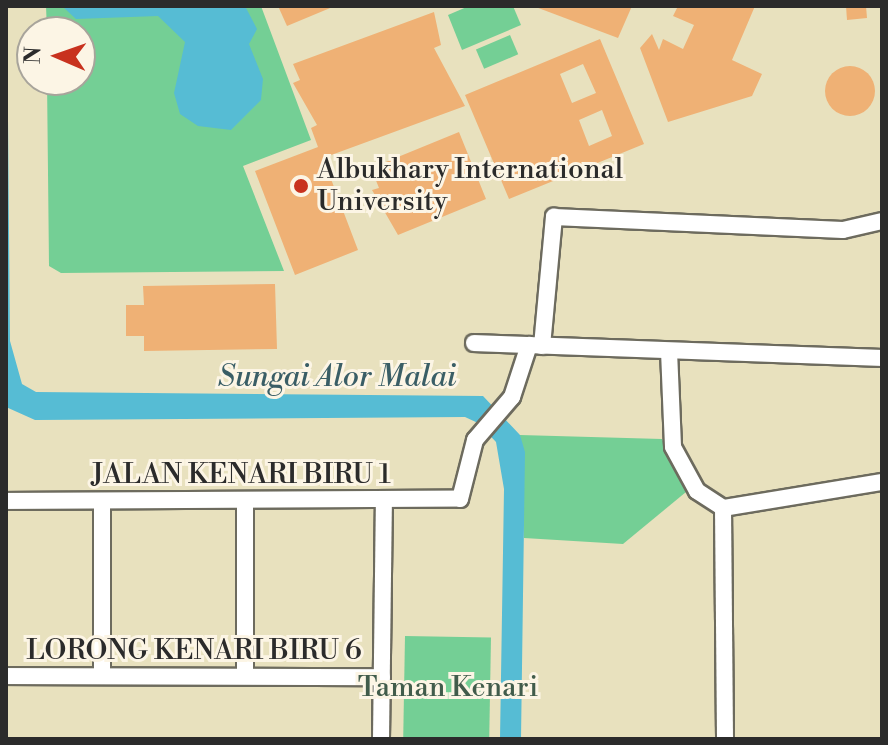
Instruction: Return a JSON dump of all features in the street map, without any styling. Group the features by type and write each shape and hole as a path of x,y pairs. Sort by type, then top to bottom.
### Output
{"street":[{"path":"536,345 554,217 843,230 882,221"},
{"path":"474,343 882,358"},
{"name":"JALAN KENARI BIRU 1","path":"6,501 457,499 466,484 479,433 512,397 536,345"},
{"path":"669,351 673,447 697,491 723,508 882,482"},
{"path":"381,739 384,500"},
{"path":"245,501 245,676"},
{"path":"102,502 102,675"},
{"path":"723,508 725,739"},
{"name":"LORONG KENARI BIRU 6","path":"6,676 382,677"}],"green space":[{"path":"46,6 261,6 311,140 243,166 284,271 61,273 49,266 47,96 96,96 96,16 46,16"},
{"path":"469,6 513,6 521,25 462,50 448,15"},
{"path":"510,35 518,54 484,69 476,49"},
{"path":"520,435 662,439 686,492 623,544 524,538"},
{"name":"Taman Kenari","path":"405,636 491,638 489,739 403,739"}],"water":[{"path":"7,6 10,341 22,384 36,392 483,396 520,435 525,452 521,739 500,739 504,489 496,442 478,423 465,417 35,420 6,407"},
{"path":"62,6 245,6 257,29 249,44 263,79 261,100 231,130 198,126 180,114 174,93 185,42 158,16 73,16"}],"building":[{"path":"278,6 335,6 287,26"},
{"path":"533,6 632,6 618,38"},
{"path":"678,6 755,6 732,60 762,74 752,96 668,122 640,48 652,34 659,50 663,39 683,49 694,25 673,16"},
{"path":"846,6 866,6 867,18 847,20"},
{"path":"434,12 441,45 434,48 465,106 323,158 358,250 295,275 255,171 318,147 311,128 317,125 293,83 300,80 293,64"},
{"path":"600,39 644,144 509,199 465,95","holes":["583,64 596,93 572,103 560,74","602,110 612,136 589,146 579,120"]},
{"path":"850,66 868,73 875,91 868,109 850,116 832,109 825,91 832,73"},
{"path":"459,132 486,199 398,235 372,190 379,188 371,168"},
{"path":"275,284 277,349 144,351 144,336 126,336 126,305 144,305 143,286"}],"place":[{"name":"Albukhary International University","path":"301,186"}],"water label":[{"name":"Sungai Alor Malai","path":"337,377"}]}
